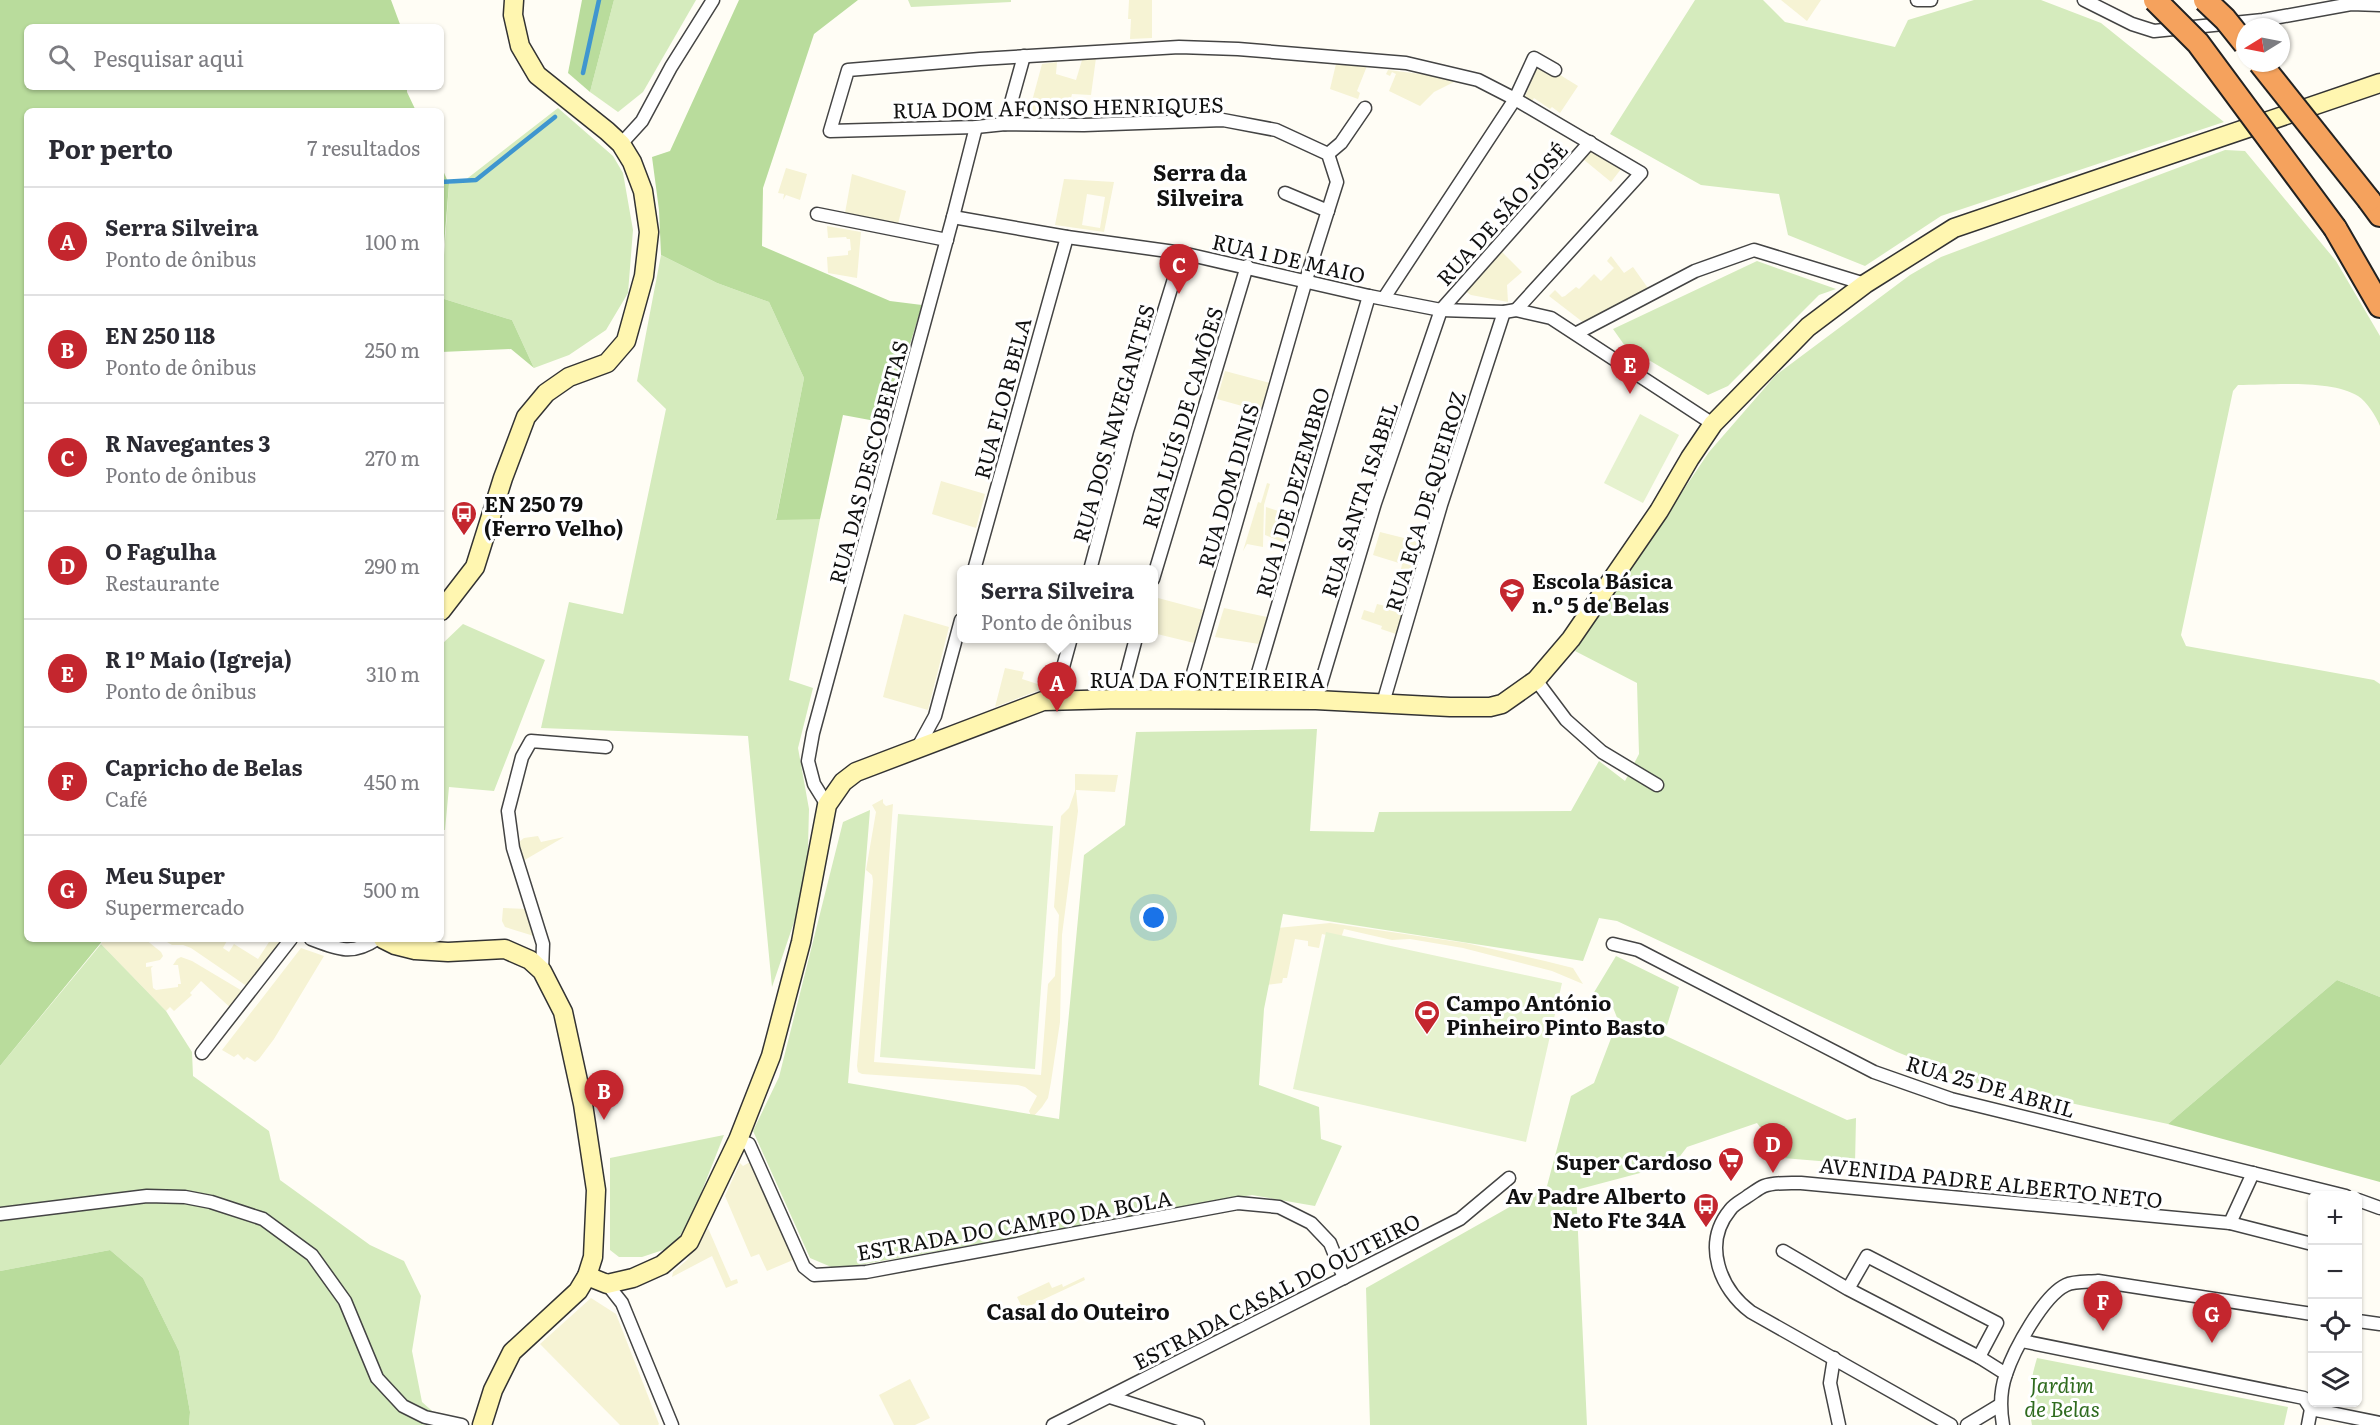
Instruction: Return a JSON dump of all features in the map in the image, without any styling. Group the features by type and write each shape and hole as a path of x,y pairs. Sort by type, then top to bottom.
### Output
{"highway":[{"path":"2155,0 2198,43 2335,228 2380,306"},
{"path":"2205,0 2236,33"},
{"path":"2267,72 2375,208"}],"street":[{"path":"444,607 476,567 503,478 526,417 546,393 569,377 607,363 626,341 645,276 649,232 643,190 632,162 621,144 537,75 520,46 513,15 514,0"},
{"path":"621,144 642,121 671,67 713,0"},
{"path":"1917,0 1931,0"},
{"path":"2084,0 2132,24 2154,31 2263,20 2351,4 2380,5"},
{"path":"1005,124 1024,56 1179,47 1406,63 1479,75 1641,174 1510,311"},
{"name":"RUA DOM AFONSO HENRIQUES","path":"1024,56 848,70 830,131 976,127 1005,124 1084,125 1223,120 1276,130 1328,154"},
{"path":"1384,298 1515,99 1534,58 1555,70"},
{"name":"RUA DA FONTEIREIRA","path":"607,1284 633,1278 662,1264 689,1242 738,1140 771,1056 801,942 827,805 843,782 856,772 1043,701 1250,699 1490,707 1502,704 1536,680 1570,639 1647,529 1713,424 1808,327 1865,284 1954,228 2380,83"},
{"path":"1306,280 1337,182 1328,154 1341,142 1365,108"},
{"name":"RUA DAS DESCOBERTAS","path":"827,805 814,784 808,761 811,742 976,127"},
{"name":"RUA DE SÃO JOSÉ","path":"1441,310 1590,142"},
{"path":"1285,193 1328,212"},
{"path":"818,214 947,240"},
{"name":"RUA 1 DE MAIO","path":"953,217 1066,237 1182,253 1247,266 1369,296 1441,310 1510,311 1551,318 1713,424"},
{"name":"RUA FLOR BELA","path":"975,565 1066,237"},
{"path":"1577,333 1695,271 1754,250 1865,284"},
{"name":"RUA DOS NAVEGANTES","path":"1091,565 1127,431 1182,253"},
{"name":"RUA LUÍS DE CAMÕES","path":"1157,565 1247,266"},
{"name":"RUA DOM DINIS","path":"1185,701 1306,280"},
{"name":"RUA 1 DE DEZEMBRO","path":"1250,699 1369,296"},
{"name":"RUA SANTA ISABEL","path":"1316,700 1375,503 1441,310"},
{"name":"RUA EÇA DE QUEIROZ","path":"1383,703 1442,505 1510,311"},
{"path":"918,747 935,717 957,635"},
{"path":"1054,700 1070,643"},
{"path":"1120,699 1135,643"},
{"path":"1536,680 1566,720 1602,752 1657,785"},
{"path":"542,971 543,944 510,835 508,811 522,757 531,741 606,747"},
{"path":"202,1053 289,942"},
{"path":"318,942 338,950 364,948 373,942"},
{"path":"389,942 415,950 448,952 506,949 530,960 542,971 563,1012 583,1104 597,1190 593,1257 587,1276 578,1292 512,1352 493,1390 482,1425"},
{"name":"RUA 25 DE ABRIL","path":"1613,944 1638,950 1874,1071 1951,1099 2326,1191"},
{"name":"ESTRADA DO CAMPO DA BOLA","path":"738,1140 749,1144 804,1267 814,1275 866,1272 1238,1203 1279,1207 1311,1224 1330,1243 1344,1278"},
{"path":"2230,1223 2253,1173"},
{"name":"ESTRADA CASAL DO OUTEIRO","path":"1053,1425 1460,1219 1509,1178"},
{"name":"AVENIDA PADRE ALBERTO NETO","path":"1951,1425 1737,1302 1717,1266 1716,1247 1719,1230 1730,1209 1764,1185 1801,1183 2230,1223 2308,1243"},
{"path":"0,1214 97,1201 185,1197 211,1202 263,1219 312,1255 345,1301 377,1378 403,1406 424,1417 462,1425"},
{"path":"2362,1201 2380,1208"},
{"path":"1783,1251 1848,1289 2006,1374"},
{"path":"1848,1289 1867,1256 1997,1323 1979,1358"},
{"path":"587,1276 607,1284 622,1303 672,1425"},
{"path":"2003,1425 2000,1404 2006,1374 2022,1341 2048,1299 2066,1285 2098,1281 2308,1313"},
{"path":"2362,1322 2380,1324"},
{"path":"2022,1341 2304,1398 2311,1409 2308,1425"},
{"path":"1834,1358 1830,1383 1839,1425"},
{"path":"1110,1397 1198,1425"},
{"path":"1967,1425 2000,1404"},
{"path":"2311,1409 2380,1422"}],"shaded area":[{"path":"1129,0 1152,0 1152,38 1130,39"},
{"path":"1781,0 1821,0 1807,21"},
{"path":"1096,58 1091,95 1072,94 1067,115 1062,115 1061,108 1028,116 1042,64 1057,62 1056,74 1076,80 1082,60"},
{"path":"1539,62 1578,86 1560,113 1534,98 1531,103 1524,99"},
{"path":"1336,64 1367,66 1357,91 1360,93 1358,99 1330,89"},
{"path":"1388,70 1429,75 1454,82 1434,92 1420,106 1389,91 1396,74 1392,72 1390,76 1386,74"},
{"path":"1593,150 1631,173 1630,175 1621,169 1611,182 1583,159"},
{"path":"786,168 807,174 800,200 786,195 783,200 784,194 778,193"},
{"path":"852,174 906,191 898,224 845,213"},
{"path":"1064,179 1114,182 1104,232 1055,225","holes":["1087,194 1105,197 1100,228 1082,225"]},
{"path":"827,226 861,232 857,278 828,273 827,257 848,255 848,251 851,250 850,239 846,237 828,238"},
{"path":"1502,252 1522,272 1507,285 1508,302 1471,295 1465,291"},
{"path":"1611,256 1624,273 1633,267 1650,291 1584,323 1549,296 1555,290 1562,297 1565,296 1576,287 1579,289 1594,274 1601,281 1614,268 1607,261"},
{"path":"1225,371 1270,383 1260,411 1217,399"},
{"path":"941,481 985,494 976,528 932,514"},
{"path":"1267,483 1270,484 1264,505 1263,547 1247,544 1243,551 1258,502 1261,503"},
{"path":"1266,507 1293,516 1285,543 1265,535"},
{"path":"1380,532 1424,543 1413,578 1400,574 1402,564 1373,555"},
{"path":"1158,598 1203,610 1194,643 1158,634"},
{"path":"1377,604 1403,610 1396,634 1381,629 1382,626 1361,619 1364,610 1374,613"},
{"path":"1224,608 1267,617 1259,644 1215,637"},
{"path":"904,614 949,627 928,710 883,697"},
{"path":"1005,668 1024,672 1022,679 1047,687 995,707"},
{"path":"1075,774 1118,775 1115,792 1076,790 1078,811 1062,935 1060,1022 1048,1098 1042,1107 1032,1118 1029,1111 1037,1096 1018,1085 858,1072 873,881 872,875 866,870 876,812 872,805 883,799 886,806 893,804 874,1062 1041,1075 1048,984 1055,976 1059,915 1054,907 1061,816 1069,808 1075,791"},
{"path":"538,836 541,842 564,837 523,861 519,842 524,838"},
{"path":"503,908 529,909 537,937 505,927 502,921"},
{"path":"1330,923 1466,943 1545,961 1573,968 1583,984 1552,971 1463,948 1410,939 1392,940 1344,929 1341,938 1322,934 1319,948 1308,946 1308,941 1295,939 1287,978 1283,978 1282,983 1266,985 1277,928"},
{"path":"102,942 149,942 161,952 163,956 160,960 146,963 146,967 153,966 151,968 153,988 156,990 178,987 178,984 181,984 178,965 173,965 181,957 192,961 244,992 232,1009 201,981 190,993 192,995 174,1011 170,1007 166,1011 101,944"},
{"path":"167,942 226,942 223,948 229,952 234,944 258,959 269,942 283,942 248,987 191,948"},
{"path":"301,948 324,956 274,1039 259,1059 255,1062 247,1057 244,1060 238,1054 234,1057 222,1050"},
{"path":"752,1161 793,1260 767,1271 759,1254 751,1257 725,1196 740,1163 743,1166"},
{"path":"708,1228 731,1281 737,1279 738,1283 726,1288 712,1256 672,1277 673,1272 687,1260"},
{"path":"1084,1277 1085,1280 1023,1309 1017,1297 1049,1282 1052,1288 1062,1284 1063,1287"},
{"path":"591,1298 616,1314 658,1425 620,1425 540,1344"},
{"path":"910,1379 930,1418 915,1425 894,1425 879,1395"}],"green space":[{"path":"0,0 391,0 400,24 24,24 24,90 407,90 415,108 24,108 24,942 102,942 0,1066"},
{"path":"582,0 614,0 590,92 568,73"},
{"path":"614,0 696,0 643,92 618,112 590,92"},
{"path":"739,0 858,0 814,34 763,188 762,246 890,301 922,305 886,423 843,415 820,519 776,520 804,378 769,302 717,283 661,255 659,210 652,157 670,151"},
{"path":"908,0 1011,0 1011,2 911,7"},
{"path":"1695,0 1763,0 1785,22 1895,47 1908,20 1974,0 2041,0 2101,23 2224,122 1941,216 1865,266 1788,235 1779,194 1701,185 1610,134"},
{"path":"558,108 613,156 623,173 633,230 628,293 606,330 569,355 534,368 512,320 444,299 444,255 449,184 464,181"},
{"path":"2225,150 2245,151 2336,261 2380,336 2380,426 2365,402 2346,391 2332,387 2300,384 2238,385 2233,391 2181,635 2186,646 2374,680 2380,684 2380,997 2337,980 2168,1124 1972,1082 1897,1052 1617,921 1599,918 1583,961 1283,914 1264,1009 1259,1085 1319,1107 1321,1139 1342,1146 1315,1206 1252,1195 836,1269 810,1258 753,1131 779,1077 843,822 870,810 848,1083 1059,1119 1084,855 1125,825 1136,732 1317,729 1310,831 1374,832 1379,812 1571,811 1599,761 1625,781 1639,754 1637,683 1575,651 1709,452 1776,375 1910,275 1941,257"},
{"path":"444,173 449,184 444,245"},
{"path":"661,255 717,283 769,302 804,378 776,519 820,519 789,680 813,688 798,748 809,809 807,884 772,987 748,736 541,728 569,602 623,614 666,409 637,381"},
{"path":"1757,261 1836,289 1819,295 1728,386 1708,395 1625,346 1613,329"},
{"path":"444,299 512,320 534,368 511,349 444,352"},
{"path":"1640,414 1679,435 1643,503 1604,483"},
{"path":"463,624 545,660 494,791 449,787 445,830 444,830 444,642"},
{"path":"898,814 1053,826 1035,1069 880,1057"},
{"name":"Campo António Pinheiro Pinto Basto","path":"1326,932 1562,983 1526,1142 1293,1089"},
{"path":"101,944 166,1011 192,1052 193,1076 269,1131 280,1180 370,1245 404,1261 421,1296 412,1351 422,1402 448,1425 189,1425 190,1412 179,1351 143,1278 110,1250 0,1271 0,1066"},
{"path":"1616,956 1679,987 1664,1035 1847,1120 1856,1118 1855,1164 1783,1158 1757,1123 1687,1147 1674,1164 1576,1190 1587,1425 1370,1425 1366,1288 1547,1186 1571,1096 1594,1083 1618,1020 1610,1000 1593,994"},
{"path":"2337,980 2380,997 2380,1182 2168,1124"},
{"path":"724,1135 690,1221 672,1247 642,1257 619,1257 610,1250 610,1158"},
{"path":"110,1250 143,1278 179,1351 190,1412 189,1425 0,1425 0,1271"},
{"name":"Jardim de Belas","path":"2037,1358 2288,1407 2284,1425 2032,1425 2030,1392"}],"waterway":[{"path":"583,73 599,0"},
{"path":"444,182 476,180 555,117"}],"place":[{"name":"R Navegantes 3","path":"1179,294"},
{"name":"R 1º Maio (Igreja)","path":"1630,394"},
{"name":"EN 250 79 (Ferro Velho)","path":"464,537"},
{"name":"Escola Básica n.º 5 de Belas","path":"1512,614"},
{"name":"Serra Silveira","path":"1057,712"},
{"name":"Campo António Pinheiro Pinto Basto","path":"1427,1036"},
{"name":"EN 250 118","path":"604,1120"},
{"name":"O Fagulha","path":"1773,1173"},
{"name":"Super Cardoso","path":"1731,1183"},
{"name":"Av Padre Alberto Neto Fte 34A","path":"1706,1229"},
{"name":"Capricho de Belas","path":"2103,1331"},
{"name":"Meu Super","path":"2212,1343"}],"district":[{"name":"Serra da Silveira","path":"1200,184"},
{"name":"Casal do Outeiro","path":"1078,1310"}]}
